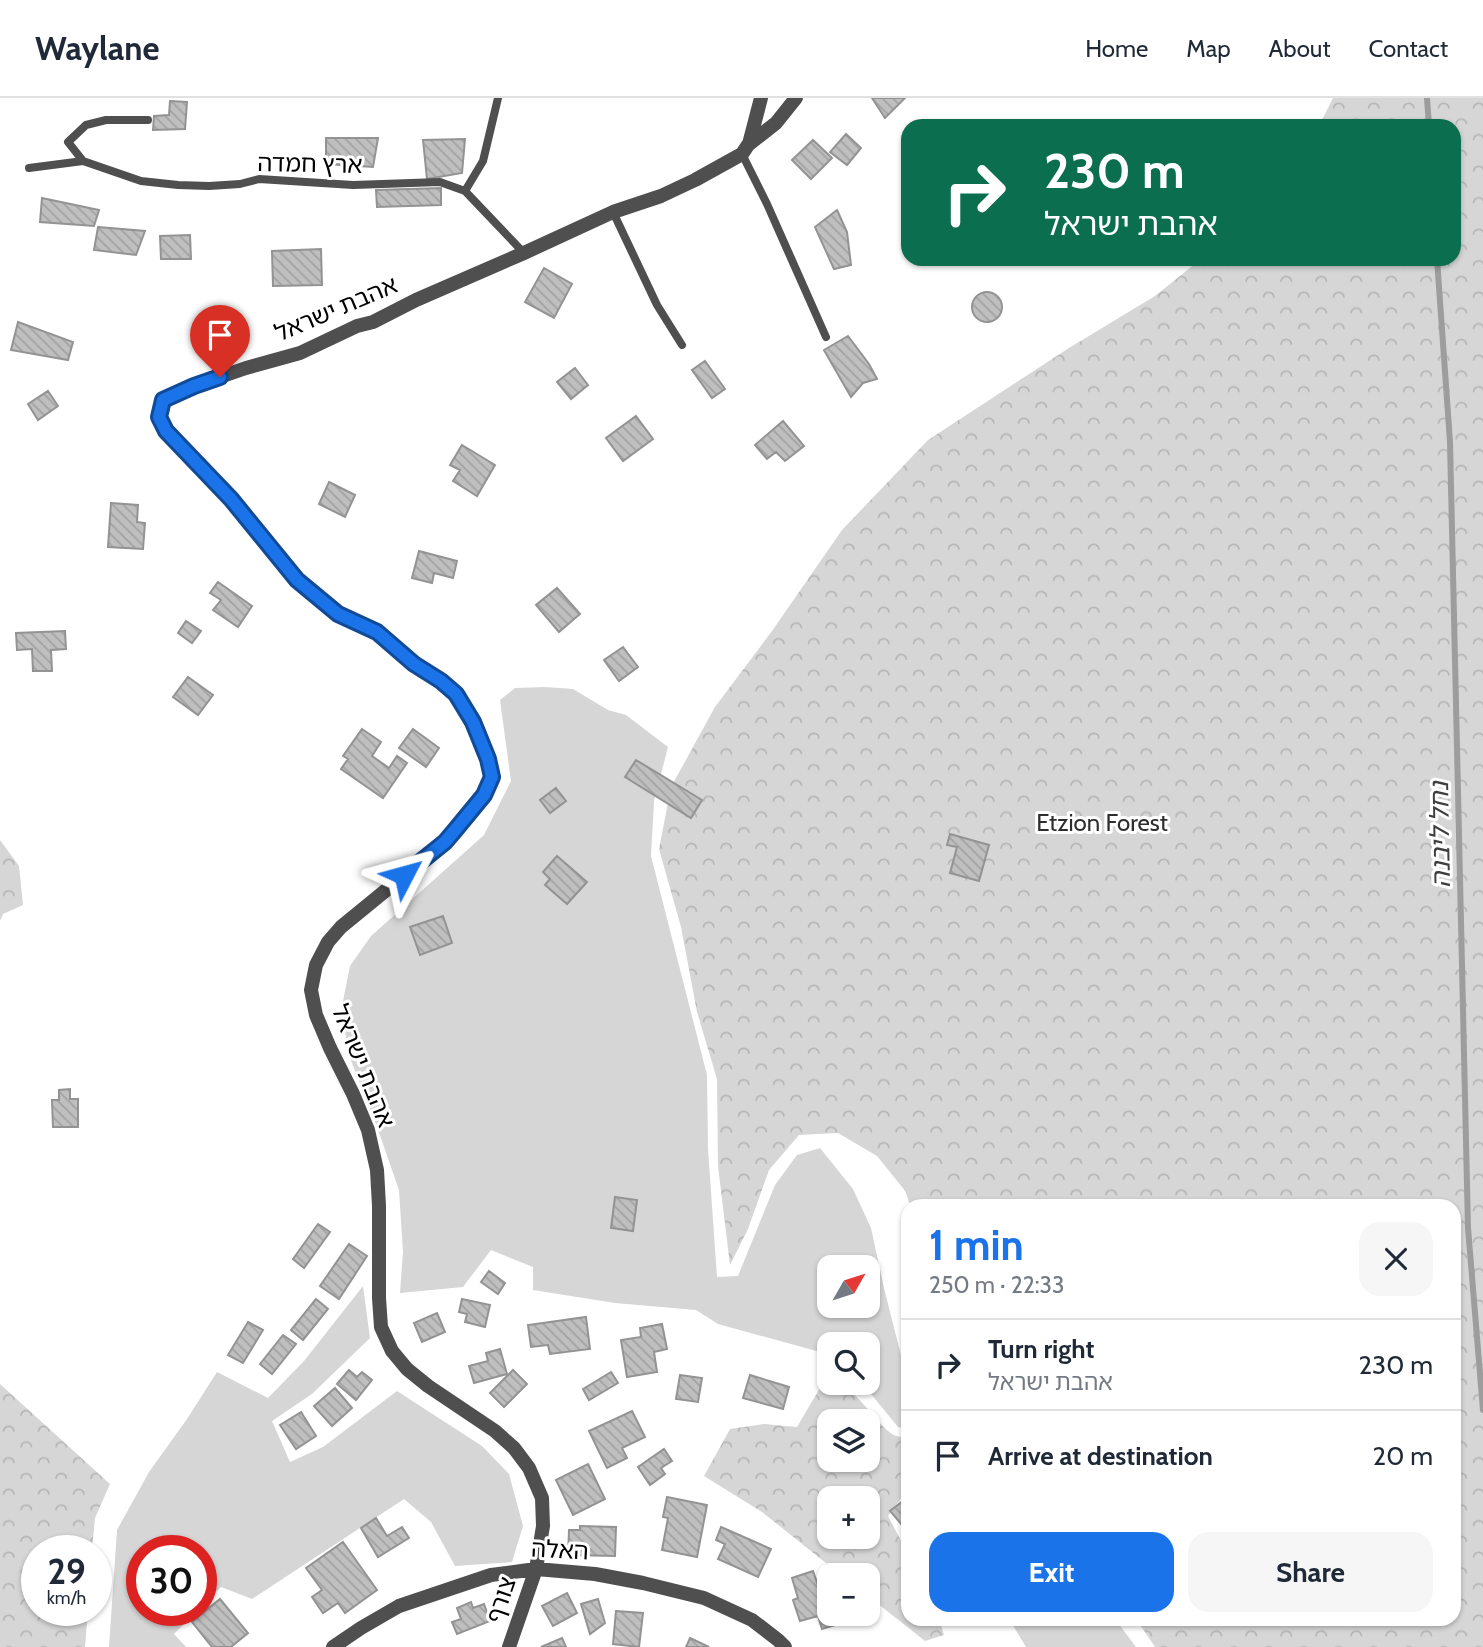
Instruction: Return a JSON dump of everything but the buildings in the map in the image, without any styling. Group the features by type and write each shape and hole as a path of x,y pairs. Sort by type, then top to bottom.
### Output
{"street":[{"path":"745,150 755,125 761,98"},
{"name":"אהבת ישראל","path":"536,1569 543,1527 542,1499 529,1468 514,1448 495,1431 407,1369 392,1351 381,1327 377,1170 368,1130 316,1015 311,990 316,965 328,942 341,927 445,842 476,806 492,777 488,759 473,722 456,694 414,664 377,632 338,614 297,580 231,499 166,431 159,417 163,400 194,386 300,353 613,212 661,196 695,180 745,150 776,123 796,98"},
{"name":"האלה","path":"333,1647 399,1606 491,1576 536,1569 595,1574 704,1598 752,1620 785,1647"},
{"name":"צורף","path":"509,1647 536,1569"}],"lane":[{"path":"499,98 484,161 465,191 524,253"},
{"path":"83,161 68,142 86,125 106,120 148,120"},
{"path":"745,150 826,337"},
{"name":"ארץ חמדה","path":"29,168 83,161 141,181 178,185 229,185 260,178 352,185 440,181 465,191"},
{"path":"613,212 657,305 682,345"}],"green space":[{"name":"Etzion Forest","path":"1333,98 1483,98 1483,1647 1155,1647 1141,1626 1461,1626 1461,1199 908,1199 906,1192 877,1156 838,1133 799,1135 769,1170 748,1229 730,1265 718,1166 717,1079 697,1012 681,927 659,849 671,787 715,707 842,530 928,440 1069,348 1155,296 1192,266 1461,266 1461,119 1322,119"},
{"path":"515,688 573,689 608,710 626,715 668,747 654,801 651,856 707,1075 708,1149 717,1277 738,1276 775,1185 797,1155 820,1148 853,1189 871,1228 877,1255 817,1255 817,1318 880,1318 880,1270 901,1355 901,1428 872,1395 880,1395 880,1332 817,1332 817,1351 718,1324 696,1310 615,1303 533,1290 533,1267 491,1250 463,1287 400,1293 403,1252 399,1190 350,1058 341,1011 350,966 371,936 484,835 511,781 500,700"},
{"path":"0,840 19,866 23,905 3,914 0,921"},
{"path":"363,1286 370,1338 312,1394 272,1421 290,1462 323,1447 397,1391 482,1446 509,1474 523,1526 512,1562 455,1566 431,1522 404,1499 252,1599 221,1587 217,1591 217,1535 126,1535 126,1626 182,1626 174,1634 186,1647 109,1647 117,1530 149,1472 217,1372 268,1398 304,1361"},
{"path":"0,1384 110,1484 95,1518 93,1535 21,1535 21,1626 87,1626 85,1647 0,1647"},
{"path":"817,1393 854,1395 867,1409 817,1409 817,1472 880,1472 880,1423 892,1434 901,1437 901,1498 888,1516 901,1541 901,1622 880,1605 880,1563 826,1563 762,1512 704,1476 730,1429 764,1424 797,1427"},
{"path":"906,1626 941,1626 944,1635 925,1641"},
{"path":"1013,1626 1120,1626 1136,1647 1026,1647"}],"waterway":[{"name":"נחל ליבנה","path":"1427,98 1428,119"},
{"name":"נחל ליבנה","path":"1437,266 1450,442 1468,1228 1483,1410"}],"route":[{"path":"220,377 163,400 159,417 166,431 231,499 297,580 338,614 377,632 414,664 456,694 473,722 488,759 492,777 484,795 445,842 404,875"}]}
